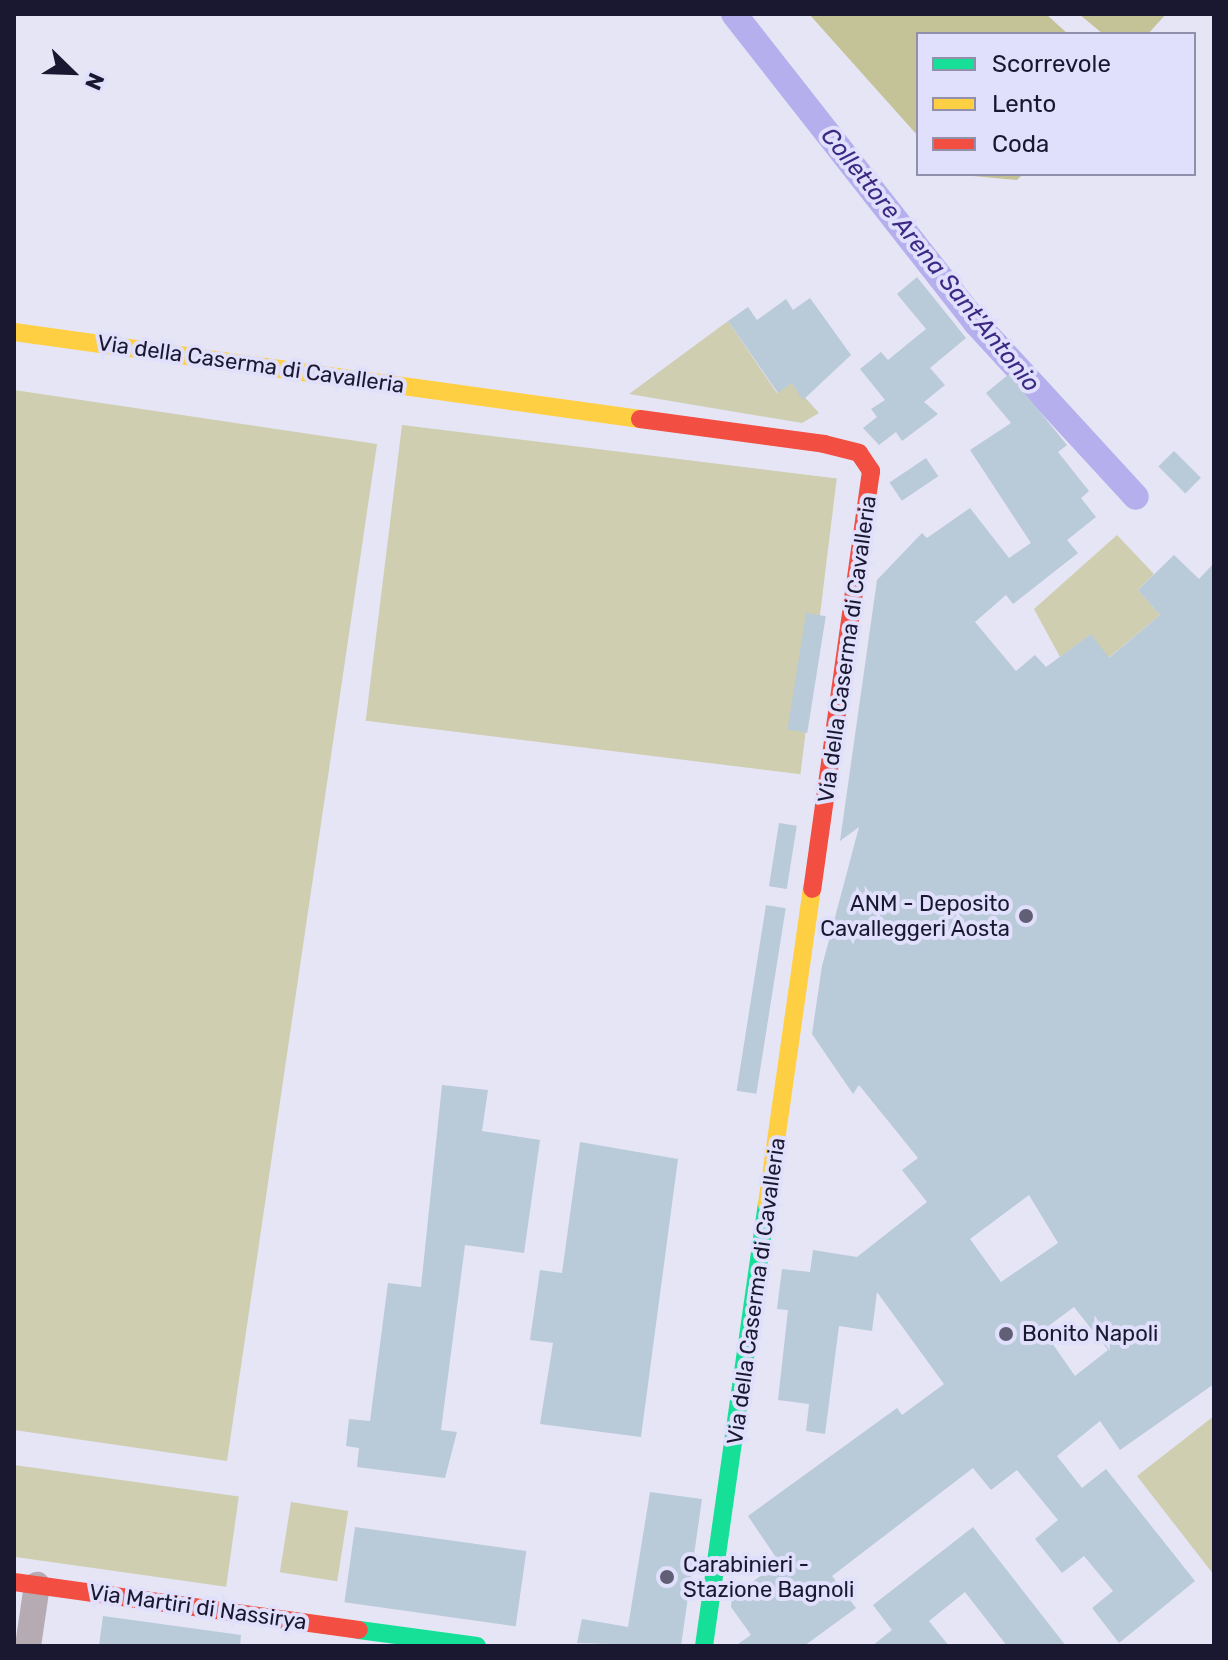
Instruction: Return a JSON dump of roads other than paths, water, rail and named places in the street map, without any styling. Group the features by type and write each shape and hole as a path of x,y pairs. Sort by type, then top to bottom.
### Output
{"street":[{"name":"Via della Caserma di Cavalleria","path":"14,332 824,444 859,453 871,471 704,1646"},
{"path":"26,1584 28,1646"},
{"name":"Via Martiri di Nassirya","path":"26,1584 477,1646"}],"waterway":[{"name":"Collettore Arena Sant'Antonio","path":"734,14 976,323 1136,497"}],"place":[{"name":"ANM - Deposito Cavalleggeri Aosta","path":"1026,916"},
{"name":"Bonito Napoli","path":"1006,1334"},
{"name":"Carabinieri - Stazione Bagnoli","path":"667,1577"}]}
